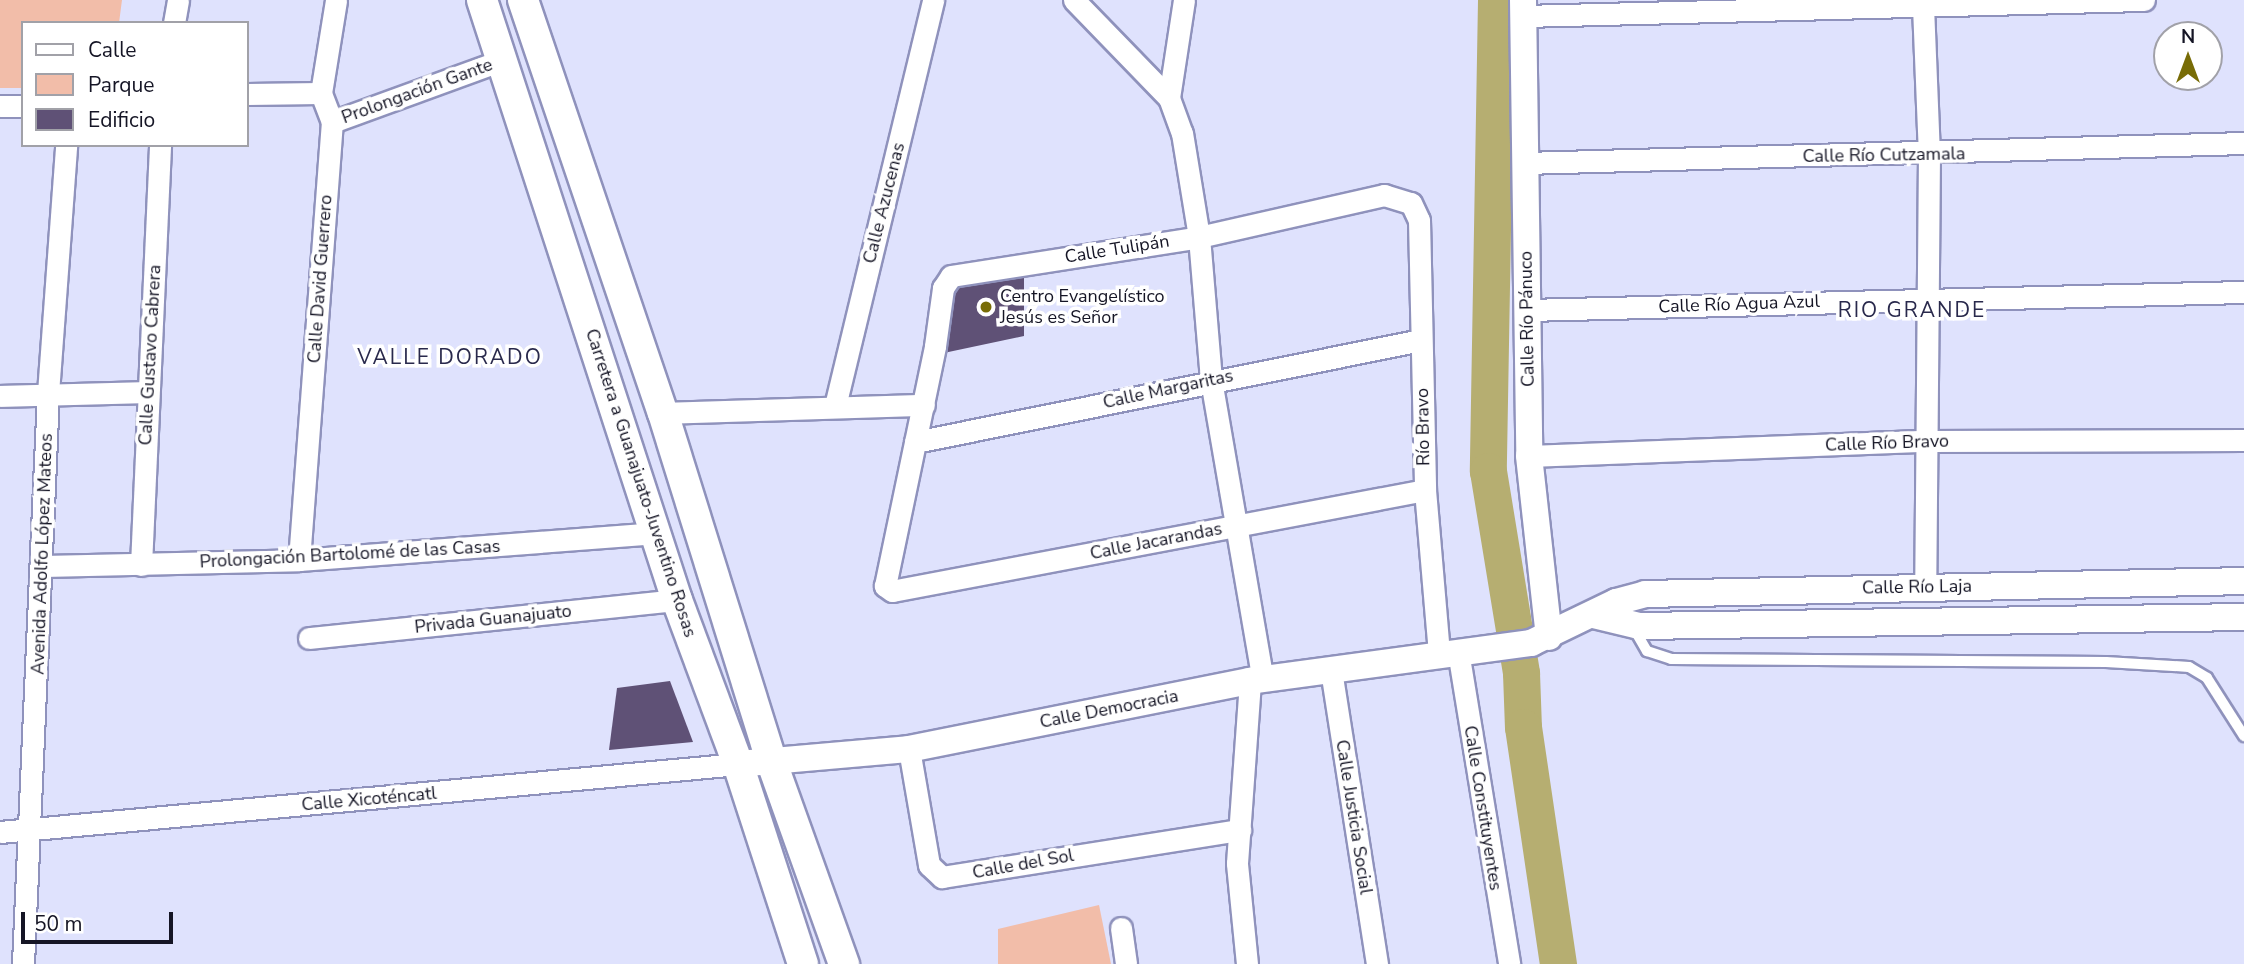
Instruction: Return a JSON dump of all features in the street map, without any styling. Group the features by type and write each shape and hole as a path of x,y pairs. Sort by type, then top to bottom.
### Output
{"main road":[{"name":"Carretera a Guanajuato-Juventino Rosas","path":"482,0 677,600 738,764 803,964"},
{"path":"523,0 663,413 772,763 844,964"},
{"path":"535,158 573,146"}],"street":[{"path":"174,21 178,0"},
{"name":"Calle David Guerrero","path":"299,560 332,122 321,93 336,0"},
{"name":"Calle Azucenas","path":"835,406 933,0"},
{"path":"1074,0 1169,98 1182,134 1199,237 1211,380 1256,681 1240,830 1239,902 1247,964"},
{"path":"1169,98 1184,0"},
{"path":"1523,8 1923,6 2144,0"},
{"path":"1923,6 1929,154 1924,299 1924,586"},
{"name":"Calle Río Pánuco","path":"1523,8 1529,456 1540,640"},
{"name":"Prolongación Gante","path":"332,122 502,60"},
{"path":"248,94 321,93"},
{"path":"0,106 21,106"},
{"name":"Calle Río Cutzamala","path":"1524,163 1929,154 2244,143"},
{"name":"Avenida Adolfo López Mateos","path":"23,964 43,566 48,393 66,147"},
{"name":"Calle Gustavo Cabrera","path":"141,565 160,147"},
{"name":"Calle Tulipán","path":"924,405 943,288 951,276 1199,237 1384,195 1411,203"},
{"name":"Río Bravo","path":"1411,203 1419,220 1424,490 1459,651"},
{"name":"Calle Río Agua Azul","path":"1527,310 2244,292"},
{"name":"Calle Margaritas","path":"915,442 1211,380 1421,340"},
{"path":"0,396 148,392"},
{"path":"663,413 924,405 915,442"},
{"name":"Calle Río Bravo","path":"1529,456 1926,441 2244,440"},
{"name":"Calle Jacarandas","path":"915,442 885,583 887,590 1424,490"},
{"name":"Prolongación Bartolomé de las Casas","path":"43,566 299,560 657,533"},
{"name":"Calle Río Laja","path":"1459,651 1540,640 1645,594 2244,581"},
{"name":"Privada Guanajuato","path":"309,638 677,600"},
{"name":"Calle Río Laja","path":"1594,615 1632,625 2244,617"},
{"name":"Calle Democracia","path":"738,764 909,749 1256,681 1459,651"},
{"name":"Calle Constituyentes","path":"1459,651 1508,964"},
{"name":"Calle Justicia Social","path":"1331,670 1377,964"},
{"name":"Calle del Sol","path":"909,749 929,865 942,877 1240,830"},
{"name":"Calle Xicoténcatl","path":"0,832 738,764"},
{"path":"1121,928 1126,964"}],"lane":[{"path":"1632,625 1647,651 1671,659 2105,662 2189,667 2207,678 2244,736"}],"green space":[{"path":"0,0 122,0 119,21 21,21 21,88 0,88"},
{"path":"1099,905 1111,964 998,964 998,929"}],"building":[{"name":"Centro Evangelístico Jesús es Señor","path":"1024,269 1024,336 939,354 954,279"},
{"path":"670,681 693,742 609,750 617,688"}],"waterway":[{"path":"1496,0 1488,471 1521,673 1523,727 1558,964"}],"place":[{"name":"Centro Evangelístico Jesús es Señor","path":"986,307"}],"district":[{"name":"RIO GRANDE","path":"1912,310"},
{"name":"VALLE DORADO","path":"450,357"}]}
